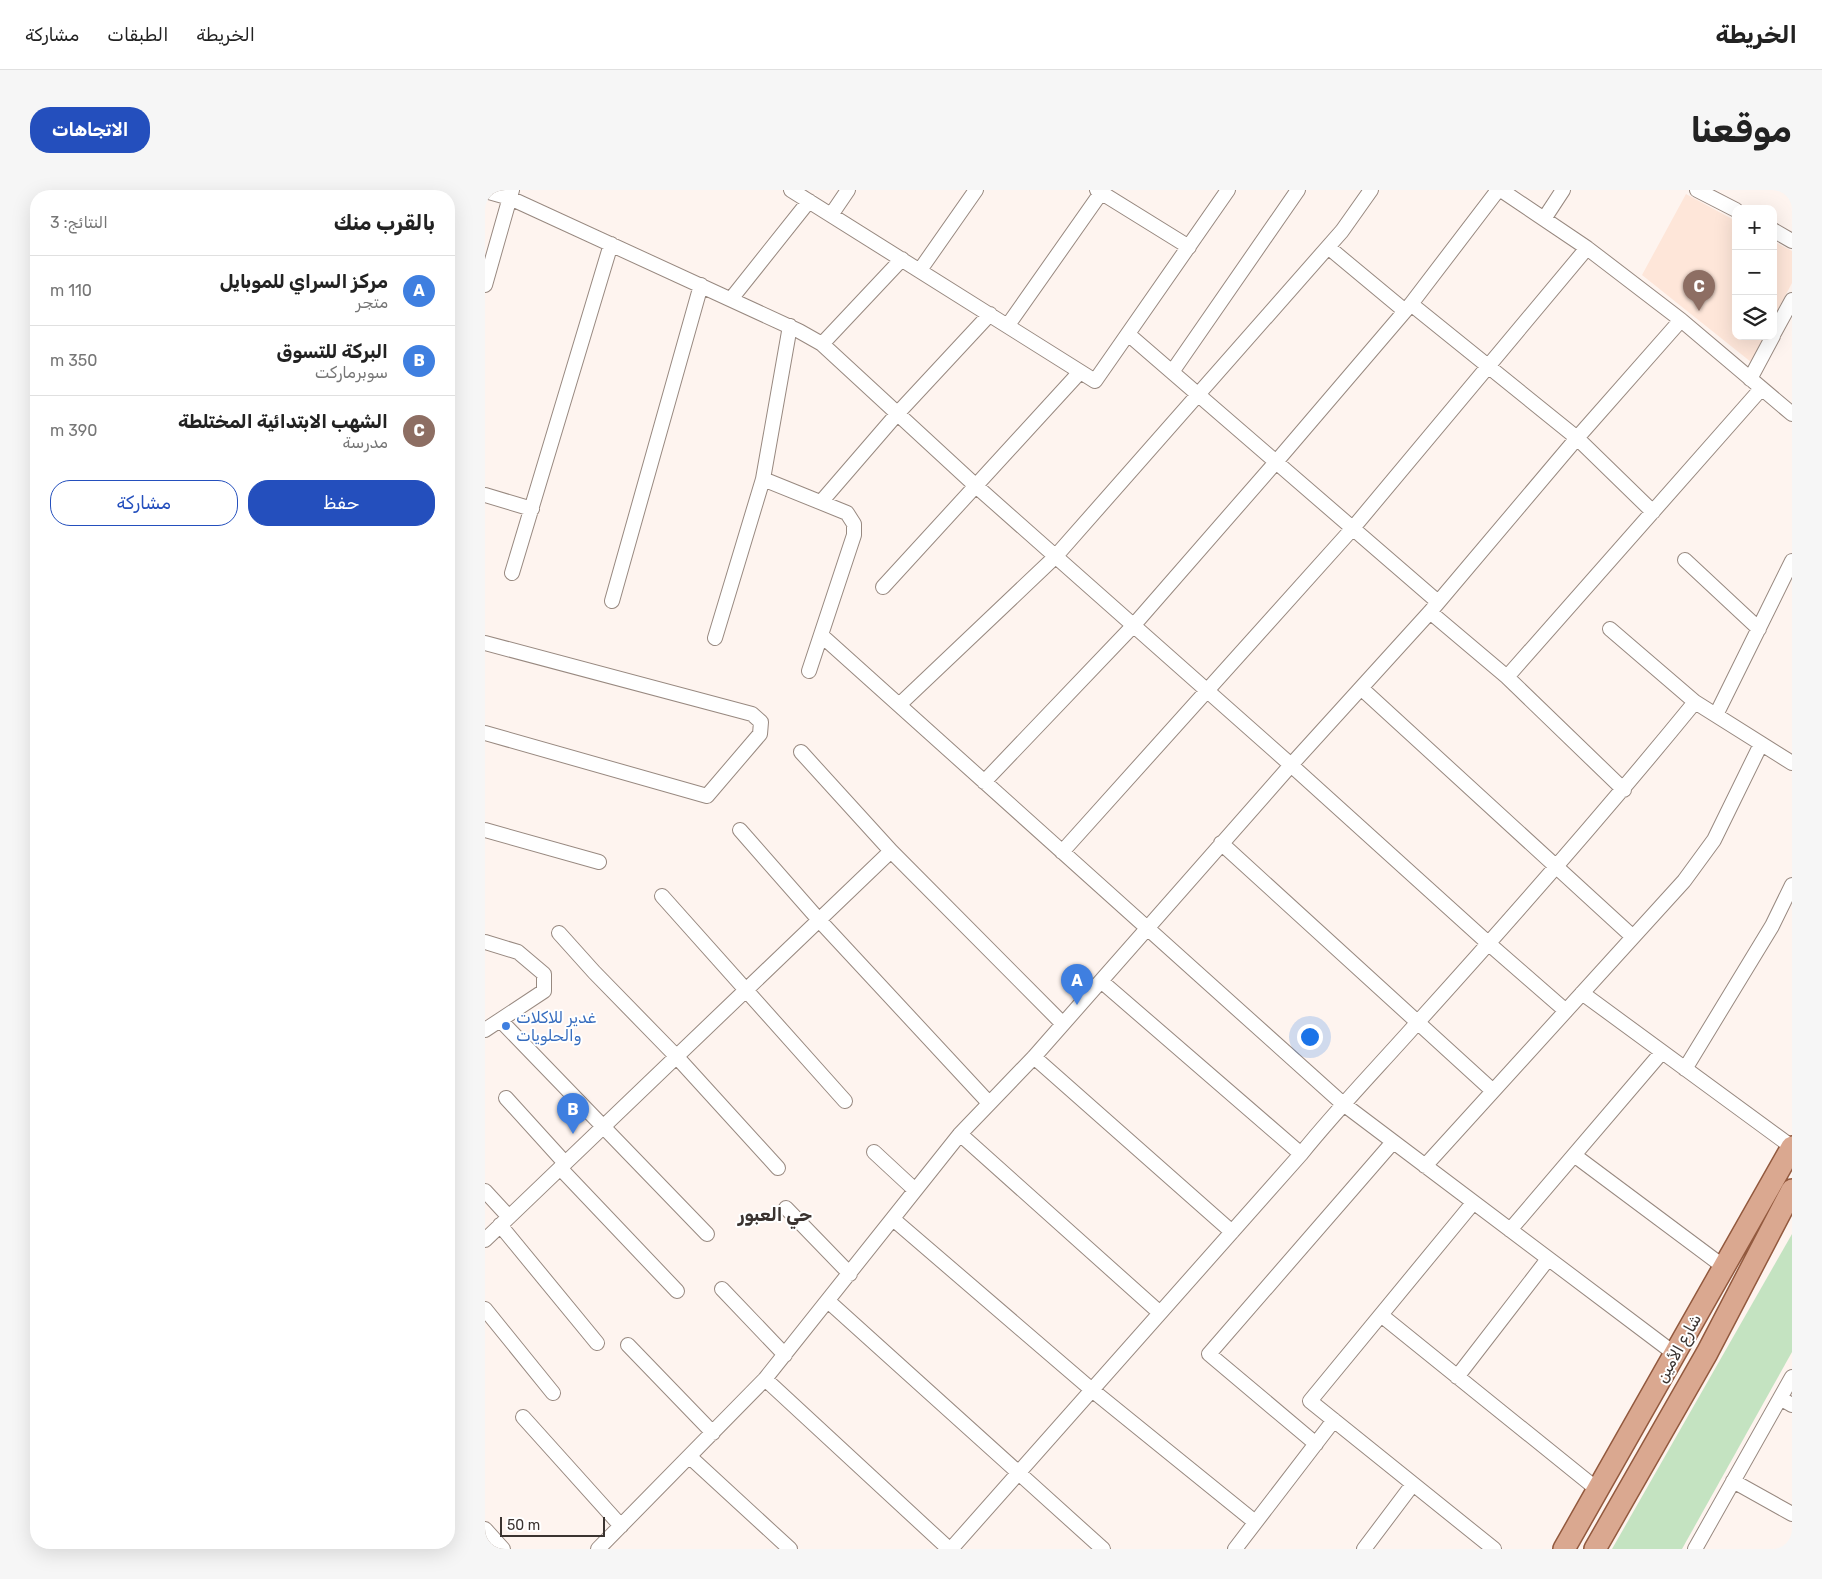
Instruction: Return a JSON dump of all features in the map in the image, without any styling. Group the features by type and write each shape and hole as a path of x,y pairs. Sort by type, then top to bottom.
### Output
{"main road":[{"name":"شارع الأمين","path":"1564,1549 1792,1147"},
{"name":"شارع الأمين","path":"1595,1549 1707,1353 1792,1190"}],"street":[{"path":"791,190 1095,382 1228,190"},
{"path":"831,215 848,190"},
{"path":"920,270 976,190"},
{"path":"1172,372 1298,190"},
{"path":"899,706 1055,556 1342,231 1371,190"},
{"path":"984,782 1133,626 1276,462 1408,308 1499,190 1587,248 1681,320 1792,414"},
{"path":"1544,219 1563,190"},
{"path":"1697,190 1732,208"},
{"path":"485,191 511,194 611,244 789,326 822,344 976,486 1291,765 1487,943 1566,1011"},
{"path":"1007,325 1100,191 1189,247"},
{"path":"485,285 511,194"},
{"path":"731,299 809,201"},
{"path":"1777,232 1792,240"},
{"path":"512,573 611,244"},
{"path":"1328,247 1489,367 1577,438 1653,512"},
{"path":"1062,852 1353,528 1587,248"},
{"path":"822,344 902,259"},
{"path":"611,601 701,285"},
{"path":"1777,328 1792,300"},
{"path":"821,502 897,414 990,314"},
{"path":"598,1549 765,1379 960,1134 1033,1057 1291,765 1434,607 1577,438 1681,320"},
{"path":"715,638 763,479 789,326"},
{"path":"1128,334 1353,528 1624,790"},
{"path":"1750,379 1771,340"},
{"path":"883,587 1080,372"},
{"path":"1507,677 1761,389"},
{"path":"763,479 847,514 854,524 854,535 809,670"},
{"path":"485,495 532,508"},
{"path":"1685,560 1759,629"},
{"path":"1716,715 1792,561"},
{"path":"1610,629 1695,702 1792,763"},
{"path":"821,635 1342,1104 1675,1354"},
{"path":"485,643 752,714 761,722 760,734 707,796 485,733"},
{"path":"1361,688 1633,937"},
{"path":"765,1379 950,1549 1301,1154 1342,1104 1418,1022 1624,790 1695,702"},
{"path":"1425,1166 1684,881 1714,840 1761,744"},
{"path":"801,752 891,851 1063,1023"},
{"path":"485,830 599,862"},
{"path":"740,830 819,920 989,1103"},
{"path":"1221,844 1493,1091"},
{"path":"485,1240 891,851"},
{"path":"1685,1069 1772,926 1792,885"},
{"path":"662,896 845,1101"},
{"path":"559,933 594,972 676,1056 778,1168"},
{"path":"485,942 518,952 544,974 544,991 485,1030"},
{"path":"1101,981 1301,1154"},
{"path":"1582,993 1792,1147"},
{"path":"500,1020 707,1234"},
{"path":"1510,1230 1662,1052"},
{"path":"1033,1057 1232,1232"},
{"path":"506,1098 563,1165 677,1291"},
{"path":"960,1134 1159,1313"},
{"path":"1316,1444 1209,1354 1393,1142"},
{"path":"874,1152 915,1190"},
{"path":"1574,1155 1724,1267"},
{"path":"485,1191 505,1221 597,1344"},
{"path":"1473,1203 1310,1401 1495,1549"},
{"path":"786,1208 849,1274"},
{"path":"893,1219 1092,1390 1255,1522"},
{"path":"1457,1377 1548,1259"},
{"path":"722,1289 785,1355"},
{"path":"828,1301 1103,1549"},
{"path":"485,1309 553,1392"},
{"path":"1381,1315 1597,1490"},
{"path":"628,1345 713,1433"},
{"path":"1695,1549 1733,1481 1786,1401 1792,1378"},
{"path":"523,1417 621,1526"},
{"path":"1235,1549 1334,1420"},
{"path":"690,1457 790,1549"},
{"path":"1733,1481 1792,1514"},
{"path":"1364,1549 1413,1484"},
{"path":"485,1529 503,1549"}],"shaded area":[{"path":"1686,194 1732,219 1732,340 1762,340 1751,362 1642,275"},
{"path":"1777,243 1792,251 1792,283 1777,311"}],"green space":[{"path":"1792,1234 1792,1352 1682,1549 1612,1549"}],"place":[{"name":"الشهب الابتدائية المختلطة","path":"1699,311"},
{"name":"مركز السراي للموبايل","path":"1077,1005"},
{"name":"غدير للاكلات والحلويات","path":"506,1026"},
{"name":"البركة للتسوق","path":"573,1134"}],"district":[{"name":"حي العبور","path":"775,1215"}]}
